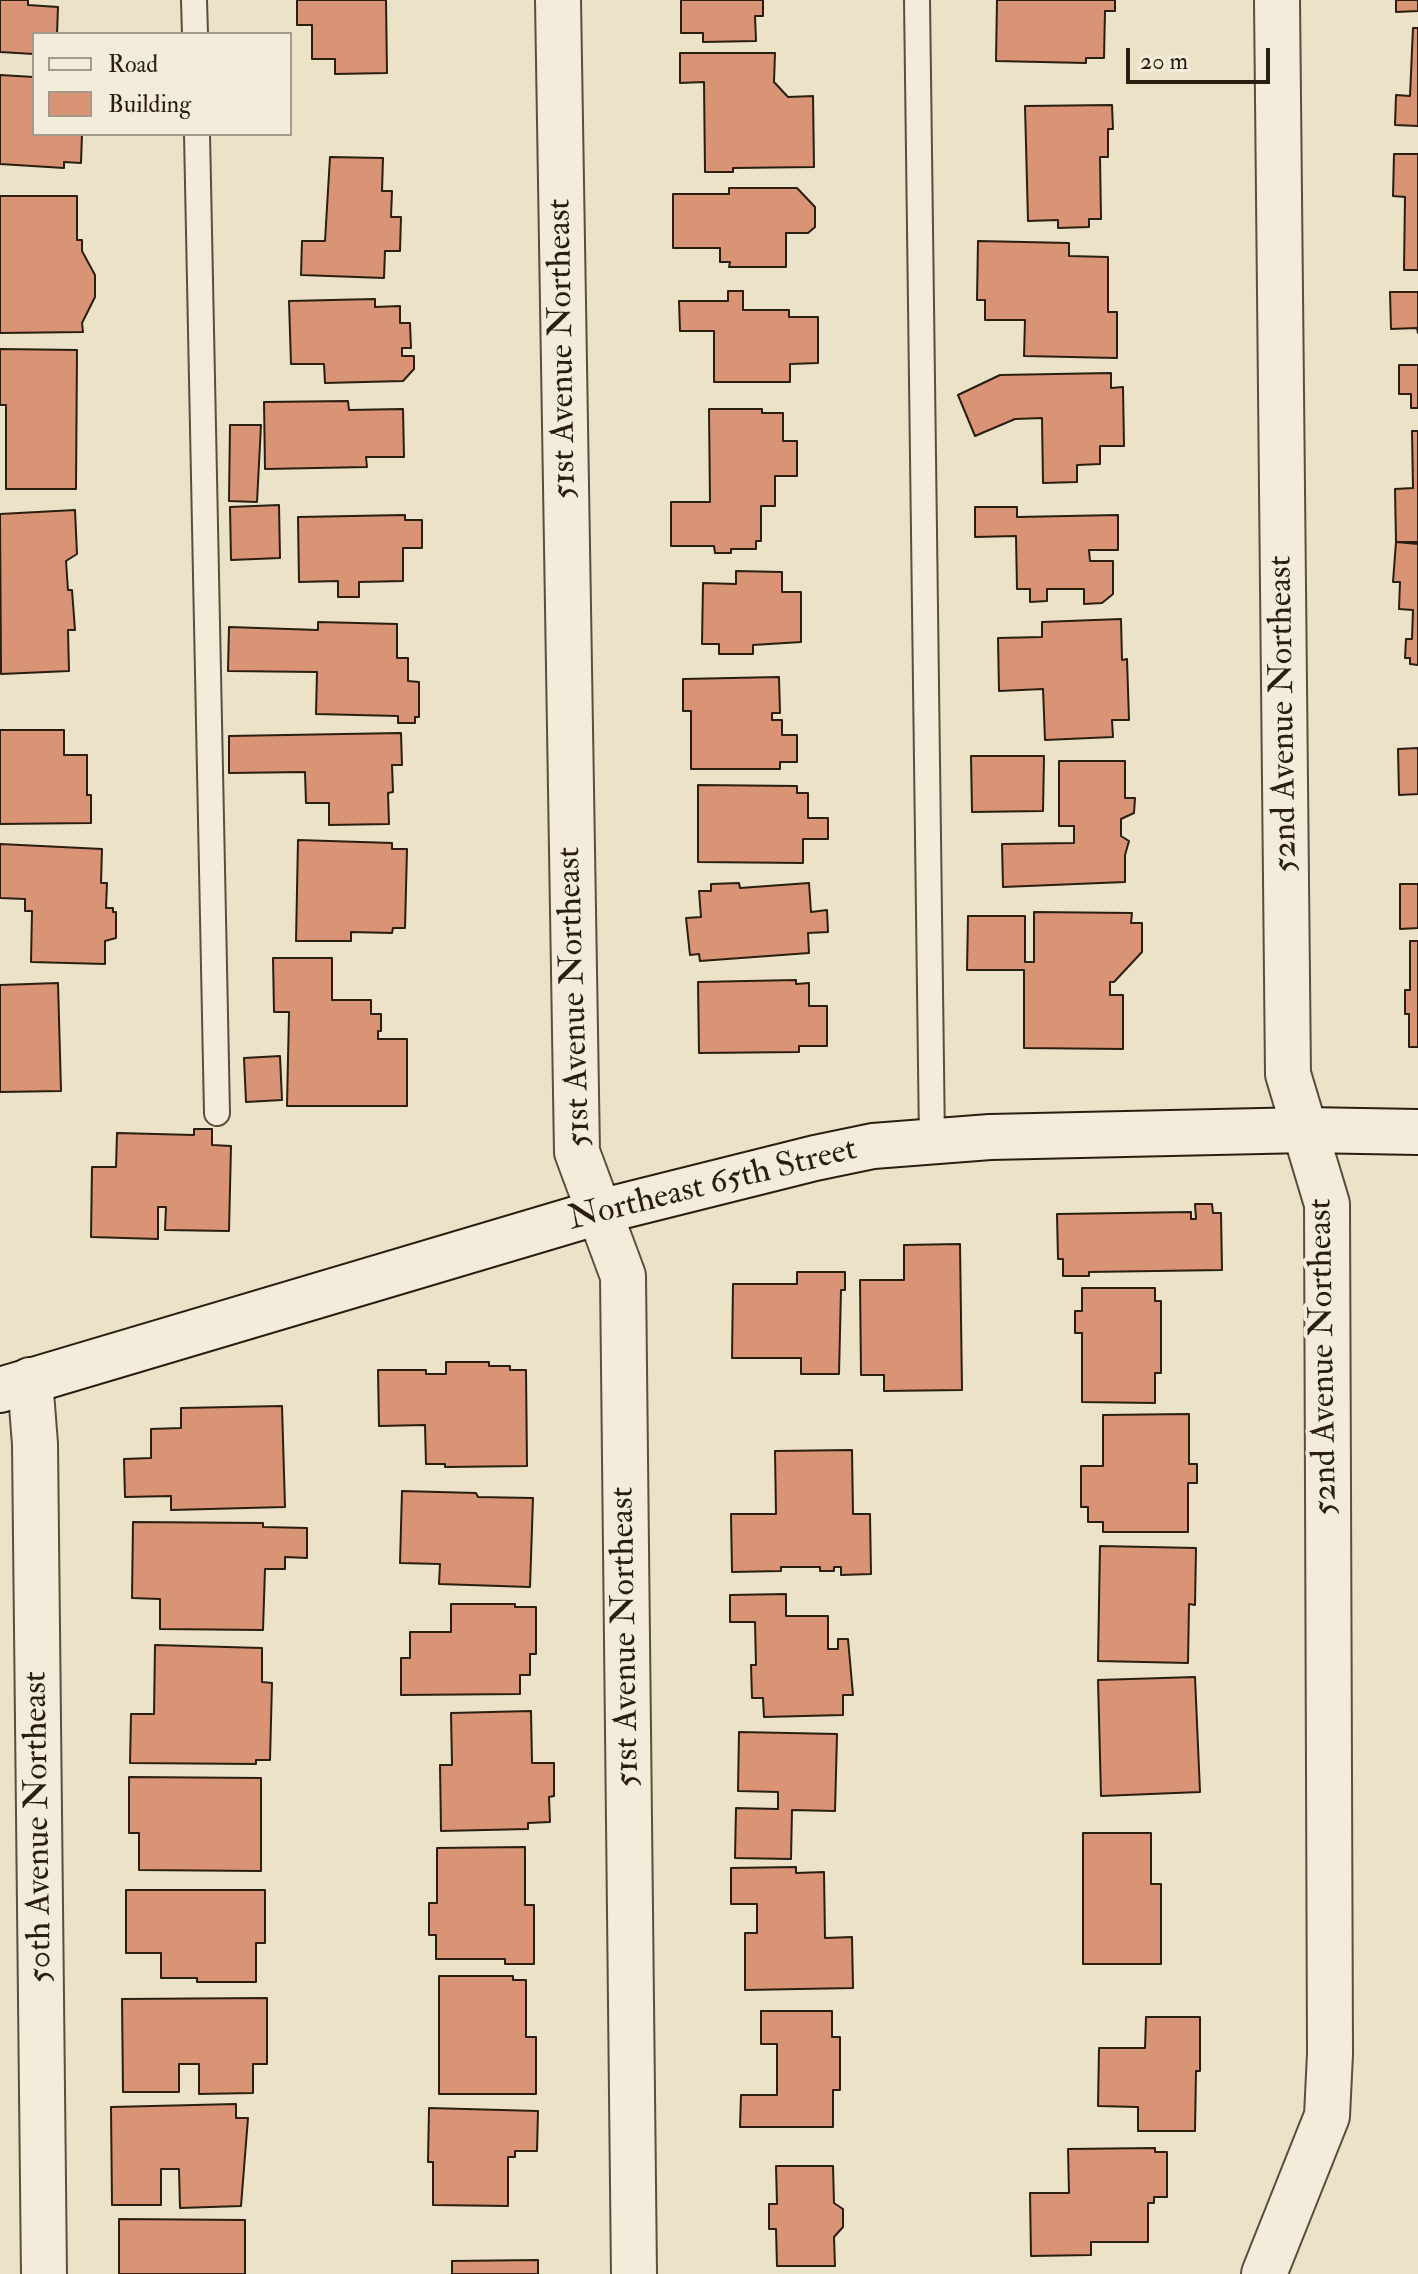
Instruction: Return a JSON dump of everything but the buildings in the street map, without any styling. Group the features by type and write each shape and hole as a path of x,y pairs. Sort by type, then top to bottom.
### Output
{"street":[{"name":"51st Avenue Northeast","path":"558,0 577,1152 623,1276 634,2274"},
{"name":"52nd Avenue Northeast","path":"1264,2274 1327,2116 1330,2054 1327,1204 1288,1074 1277,0"},
{"name":"Northeast 65th Street","path":"15,1385 599,1212 873,1146 932,1140 1306,1130 1418,1132"},
{"name":"50th Avenue Northeast","path":"15,1385 35,1444 44,2274"}],"lane":[{"path":"194,0 195,32"},
{"path":"917,0 932,1140"},
{"path":"197,136 217,1113"}]}
